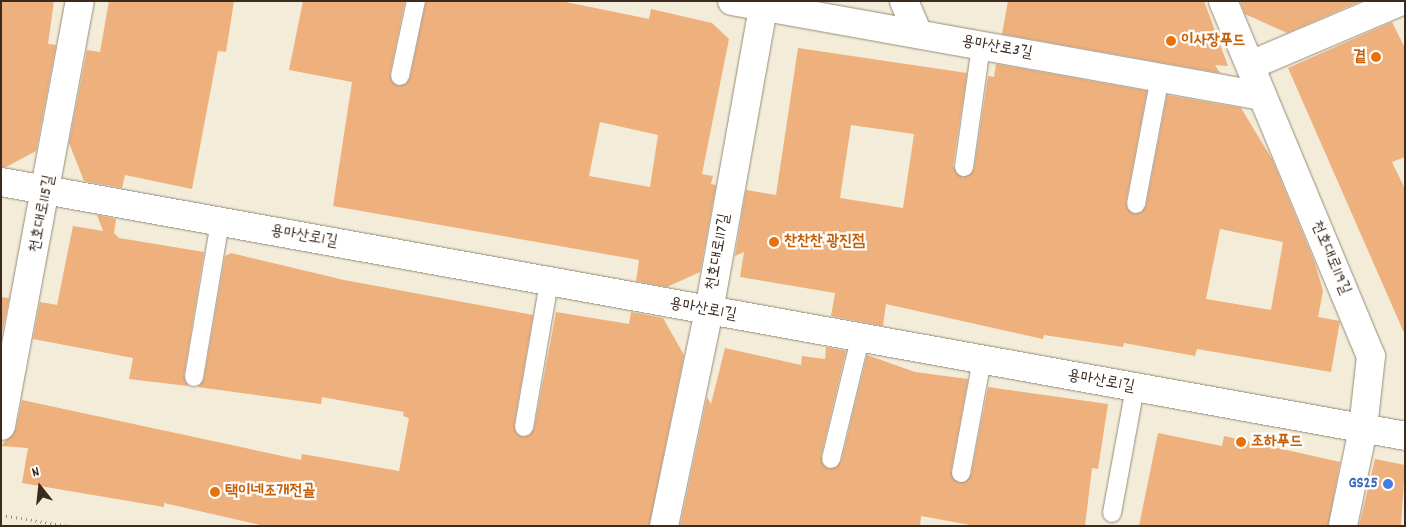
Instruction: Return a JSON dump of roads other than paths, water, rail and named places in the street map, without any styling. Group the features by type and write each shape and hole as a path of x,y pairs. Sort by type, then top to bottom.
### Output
{"street":[{"name":"천호대로115길","path":"1,426 48,190 80,1"},
{"name":"용마산로3길","path":"732,1 1262,96"},
{"path":"904,1 918,34"},
{"name":"천호대로119길","path":"1223,1 1371,356 1363,429 1343,526"},
{"path":"1251,65 1402,1 1405,9"},
{"name":"천호대로117길","path":"664,526 709,311 763,7"},
{"name":"용마산로1길","path":"1,182 860,339 1405,436"}],"lane":[{"path":"400,76 416,1"},
{"path":"964,167 981,46"},
{"path":"1136,204 1160,77"},
{"path":"194,378 220,222"},
{"path":"524,427 549,282"},
{"path":"832,459 860,339"},
{"path":"961,473 982,360"},
{"path":"1112,513 1135,388"}],"place":[{"name":"이사장푸드","path":"1171,41"},
{"name":"곁","path":"1376,57"},
{"name":"찬찬찬 광진점","path":"774,242"},
{"name":"조하푸드","path":"1241,442"},
{"name":"GS25","path":"1388,484"},
{"name":"택이네조개전골","path":"215,492"}]}
